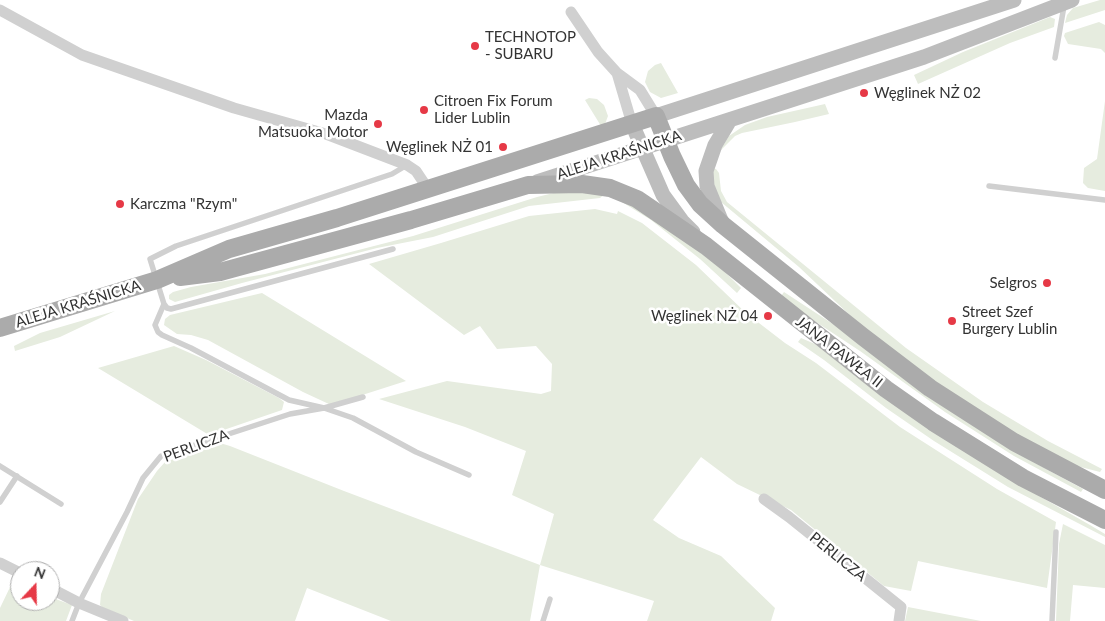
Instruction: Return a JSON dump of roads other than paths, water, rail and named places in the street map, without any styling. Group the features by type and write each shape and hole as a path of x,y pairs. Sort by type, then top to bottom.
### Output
{"main road":[{"name":"ALEJA KRAŚNICKA","path":"0,328 157,280 230,249 337,218 1014,0"},
{"name":"ALEJA KRAŚNICKA","path":"157,280 220,272 411,220 528,185 924,57 1068,2"},
{"name":"JANA PAWŁA II","path":"656,116 686,185 700,204 723,225 930,388 1014,442 1105,490"},
{"path":"723,225 707,186 706,172 710,154 730,120"},
{"name":"JANA PAWŁA II","path":"632,124 654,177 669,205 706,246 886,389 933,422 1003,466 1073,505 1105,520"},
{"path":"528,185 582,184 601,186 619,191 643,203 706,246"}],"street":[{"path":"0,10 82,55 234,108 326,134 407,165 416,171 428,189"},
{"path":"571,12 598,52 617,72 640,90 656,116"},
{"path":"617,72 632,124"},
{"name":"PERLICZA","path":"764,499 901,607 899,621"},
{"path":"60,593 123,621"}],"lane":[{"path":"1055,58 1068,2"},
{"path":"393,249 178,307 168,308 164,304 150,259 176,246 392,174 407,165"},
{"path":"990,186 1105,200"},
{"path":"164,304 155,325 156,330 160,334 192,348 289,400 324,408 353,418 416,452 469,475"},
{"name":"PERLICZA","path":"72,621 79,603 143,478 162,456 290,414 324,408 363,397"},
{"path":"0,466 61,504"},
{"path":"0,502 17,476"},
{"path":"1052,621 1056,532"},
{"path":"543,621 550,599"}],"place":[{"name":"TECHNOTOP - SUBARU","path":"475,46"},
{"name":"Węglinek NŻ 02","path":"864,93"},
{"name":"Citroen Fix Forum Lider Lublin","path":"424,110"},
{"name":"Mazda Matsuoka Motor","path":"378,124"},
{"name":"Węglinek NŻ 01","path":"503,147"},
{"name":"Karczma \"Rzym\"","path":"120,204"},
{"name":"Selgros","path":"1047,283"},
{"name":"Węglinek NŻ 04","path":"768,316"},
{"name":"Street Szef Burgery Lublin","path":"952,321"}]}
